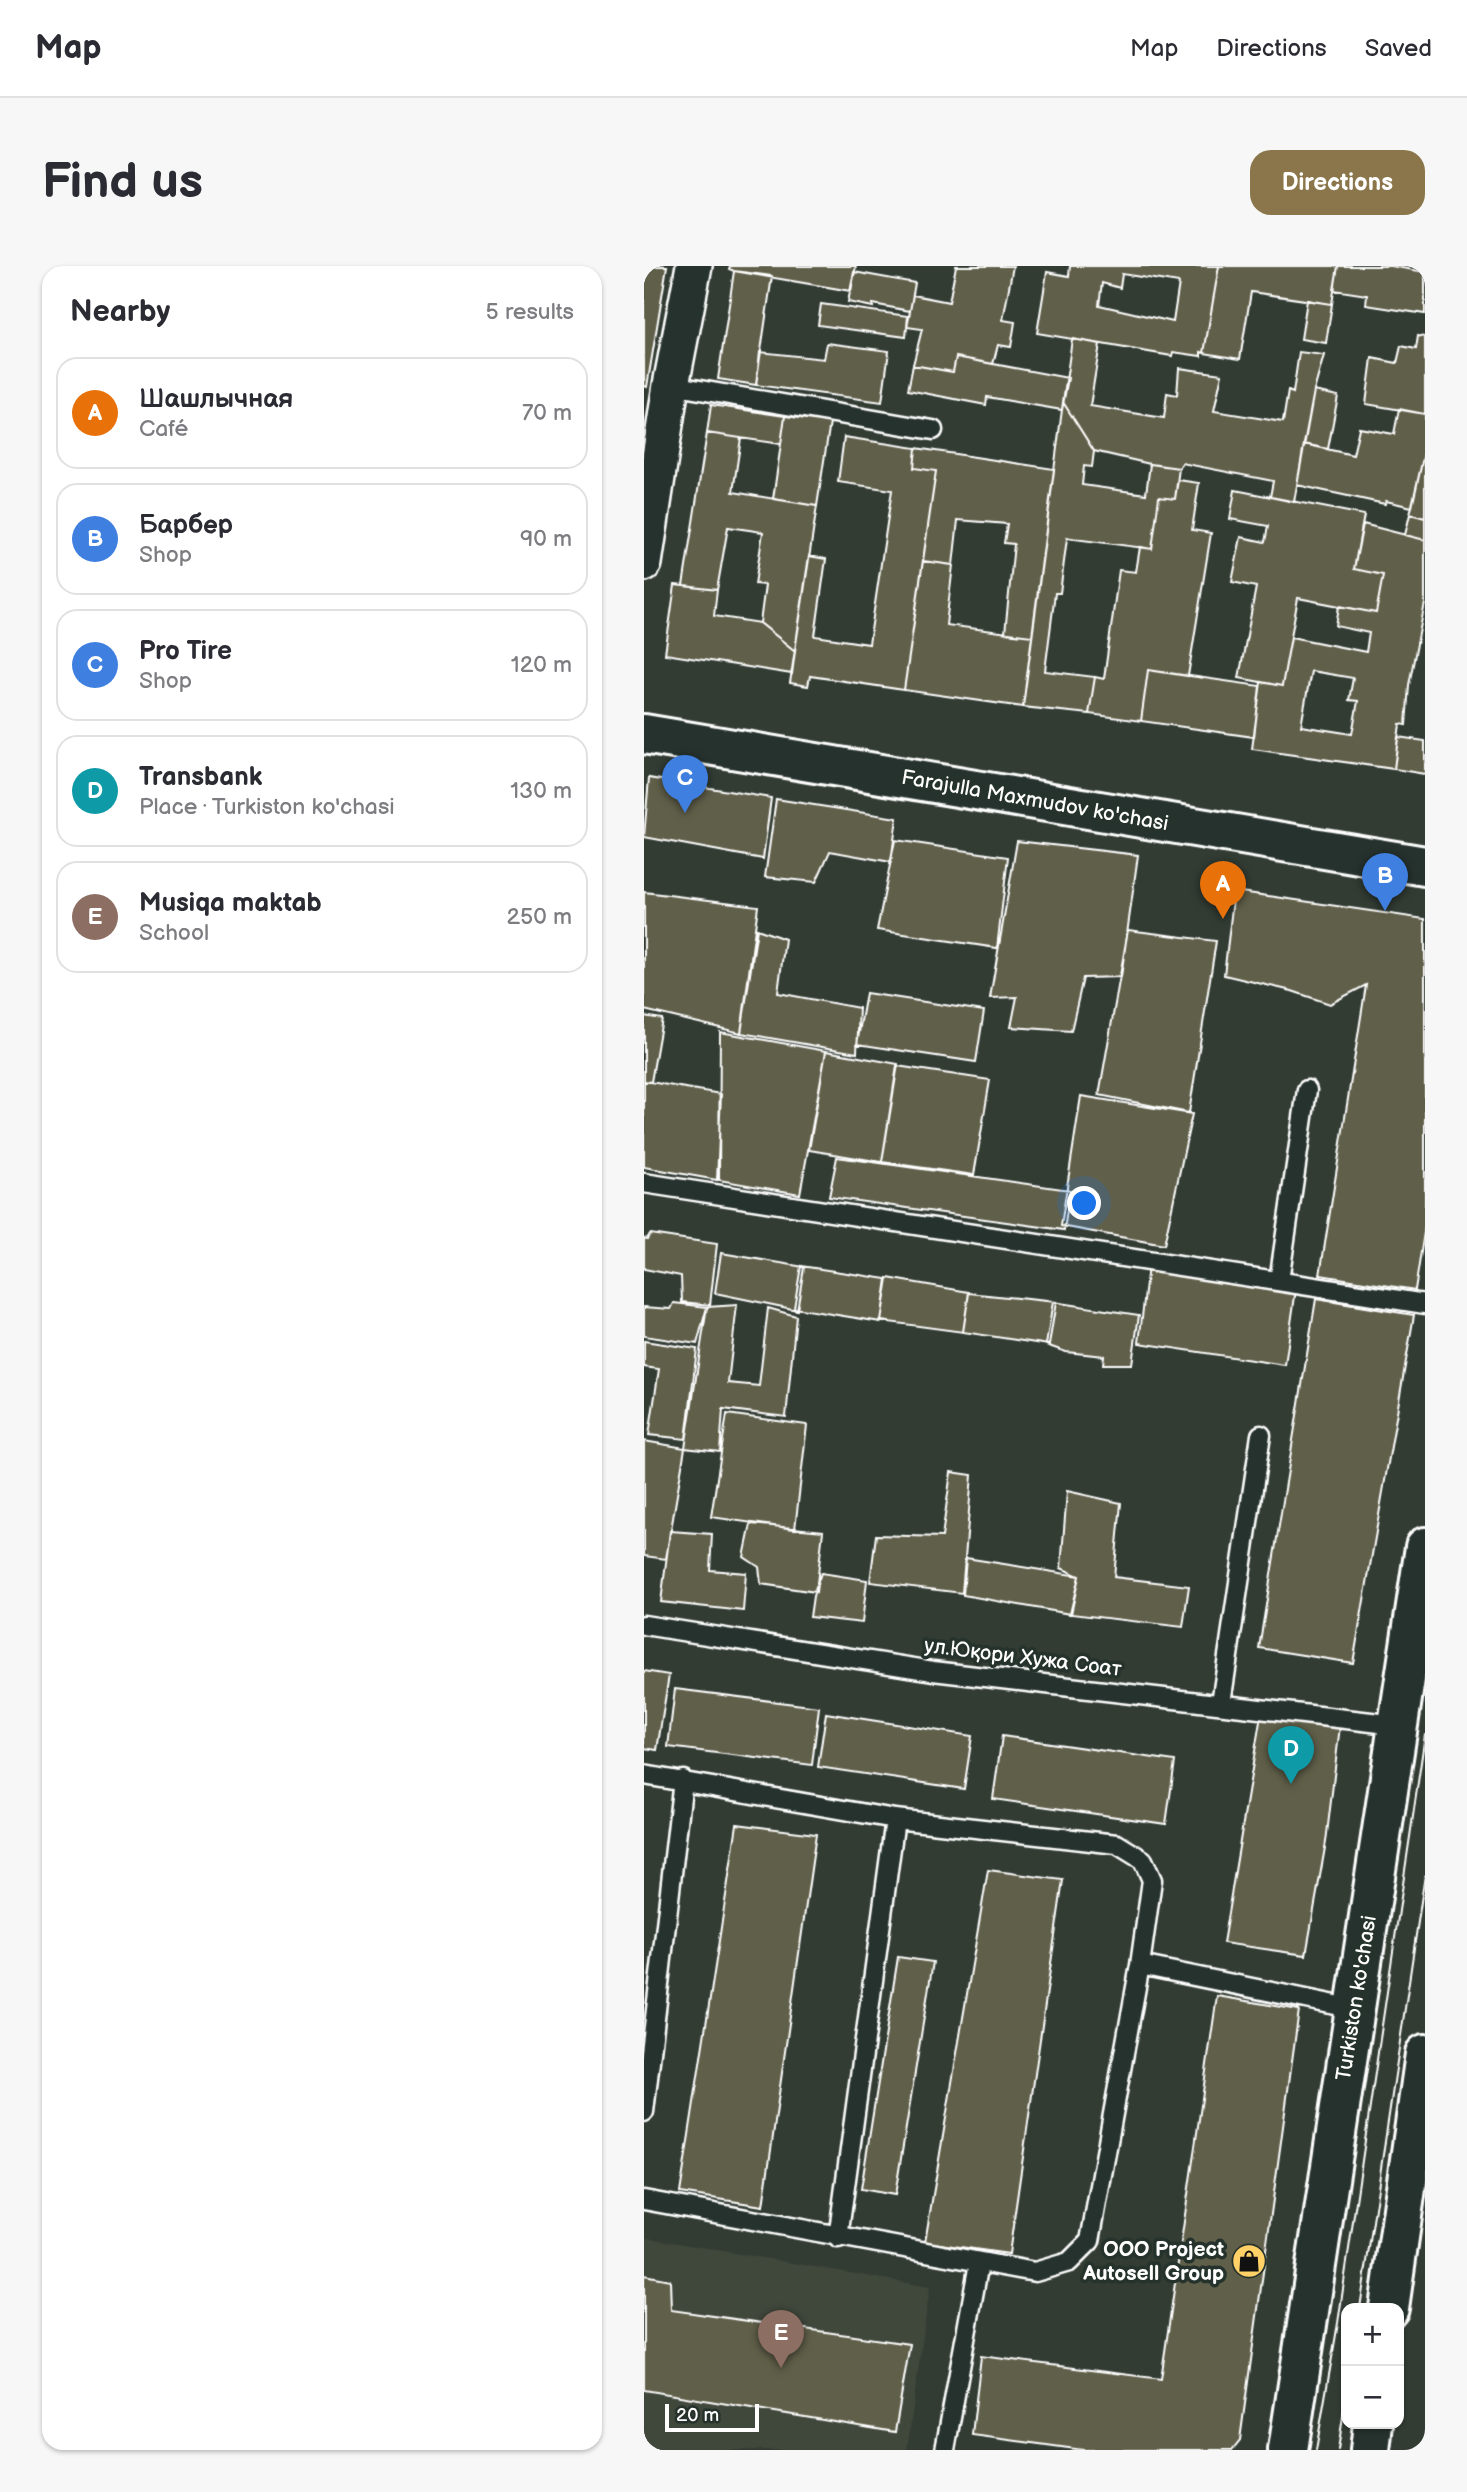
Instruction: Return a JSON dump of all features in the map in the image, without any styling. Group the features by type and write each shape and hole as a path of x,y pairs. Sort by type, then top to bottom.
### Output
{"main road":[{"name":"Farajulla Maxmudov ko'chasi","path":"644,734 1425,866"},
{"name":"Turkiston ko'chasi","path":"1289,2450 1425,1547"},
{"path":"1390,2303 1423,2077"},
{"path":"1370,2450 1372,2429"}],"street":[{"path":"644,563 671,384 694,266"}],"lane":[{"path":"671,384 933,430"},
{"path":"1279,1281 1307,1090"},
{"path":"644,1183 1425,1304"},
{"path":"1221,1703 1261,1435"},
{"name":"ул.Юқори Хужа Соат","path":"644,1625 933,1671 1397,1725"},
{"path":"644,1774 895,1819 1117,1844 1143,1860 1152,1880 1140,1965 1090,2241 1069,2262 1035,2272 838,2238 644,2200"},
{"path":"644,2112 682,1780"},
{"path":"838,2238 895,1819"},
{"path":"1140,1965 1354,2009"},
{"path":"945,2450 979,2263"}],"shaded area":[{"path":"644,2237 930,2287 907,2450 644,2450"}],"building":[{"path":"644,266 667,266 647,387 644,386"},
{"path":"730,266 856,266 851,291 734,271 729,269"},
{"path":"956,266 1013,266 1003,320 1015,322 1011,347 998,345 993,364 956,357 953,372 913,365 922,329 907,327 913,295 949,302"},
{"path":"1070,266 1219,266 1204,353 1201,352 1201,356 1173,352 1172,356 1037,333 1047,272 1069,276","holes":["1122,274 1179,283 1173,322 1099,305 1102,283 1120,288"]},
{"path":"1219,266 1338,266 1332,304 1251,292 1240,359 1204,353"},
{"path":"1338,266 1391,266 1425,272 1425,314 1366,305 1367,295 1334,290"},
{"path":"734,271 772,276 756,385 718,379"},
{"path":"854,272 915,283 910,311 848,302"},
{"path":"1307,300 1332,304 1326,343 1301,339"},
{"path":"821,304 908,316 906,337 818,325"},
{"path":"1418,336 1425,337 1425,414 1366,404 1372,358 1397,363 1401,346 1416,349"},
{"path":"1072,339 1100,344 1090,406 1164,418 1167,393 1177,395 1179,368 1222,374 1214,411 1283,422 1288,391 1293,393 1299,352 1324,355 1314,391 1294,502 1270,497 1273,481 1182,463 1179,468 1150,464 1094,451 1063,402"},
{"path":"827,343 889,351 882,402 756,385 760,352 824,359"},
{"path":"956,357 1068,378 1062,410 987,397 986,405 908,390 913,365 953,372"},
{"path":"1314,391 1338,396 1328,449 1304,444"},
{"path":"1063,402 1094,451 1092,467 1084,466 1082,485 1146,494 1150,464 1179,468 1175,499 1159,497 1152,549 1067,538 1060,593 1055,593 1045,671 1095,677 1089,714 1023,707"},
{"path":"711,405 785,416 781,444 707,433"},
{"path":"1399,409 1425,414 1425,449 1412,507 1386,501 1385,504 1297,485 1304,444 1353,455 1359,428 1394,434"},
{"path":"785,416 830,422 817,506 773,499"},
{"path":"707,433 741,438 733,492 817,506 795,651 760,623 765,585 755,584 763,532 728,527 717,590 683,586"},
{"path":"844,437 916,448 914,468 936,471 904,690 810,676 808,686 790,683 809,556 826,559 815,636 869,644 892,490 838,482"},
{"path":"916,448 1054,469 1032,636 1005,633 1014,544 1004,543 1007,524 958,520 953,565 923,561 936,471 914,468"},
{"path":"1425,449 1425,518 1410,514"},
{"path":"1178,480 1199,483 1192,530 1211,533 1188,676 1148,670 1141,721 1089,714 1095,677 1104,679 1119,570 1136,572 1140,547 1152,549 1159,497 1175,499"},
{"path":"1235,490 1364,515 1354,569 1383,575 1376,613 1298,598 1282,686 1239,678 1256,587 1232,582 1241,537 1265,542 1268,526 1230,519"},
{"path":"1410,514 1425,518 1425,540 1405,535"},
{"path":"1363,524 1425,540 1425,603 1409,685 1406,725 1400,724 1394,769 1252,749 1261,682 1282,686 1291,637 1366,652 1369,633 1336,626 1339,606 1376,613 1383,575 1354,569","holes":["1311,671 1353,678 1349,700 1358,701 1352,734 1301,726"]},
{"path":"923,561 953,565 946,625 1032,636 1023,707 904,690"},
{"path":"675,585 717,590 714,616 760,623 795,651 792,674 665,654"},
{"path":"1148,670 1260,686 1254,737 1141,721"},
{"path":"1398,737 1425,741 1425,774 1394,769"},
{"path":"649,778 771,798 763,859 644,837"},
{"path":"776,799 897,818 891,862 830,851 816,882 765,877"},
{"path":"895,840 1008,857 997,948 877,930"},
{"path":"1017,841 1138,855 1121,977 1083,978 1071,1031 1011,1027 1017,997 990,998"},
{"path":"1234,891 1425,919 1425,1226 1415,1290 1320,1275 1366,985 1330,1004 1292,991 1224,975"},
{"path":"644,892 758,906 741,1033 644,1010"},
{"path":"757,929 785,939 778,993 859,1008 857,1053 741,1033"},
{"path":"1128,930 1216,941 1189,1113 1099,1095"},
{"path":"866,993 984,1011 976,1062 857,1044"},
{"path":"644,1016 662,1019 651,1082 644,1081"},
{"path":"720,1032 826,1051 800,1194 719,1180"},
{"path":"826,1051 898,1064 882,1162 809,1150"},
{"path":"897,1066 990,1080 974,1175 882,1162"},
{"path":"644,1081 721,1094 717,1180 644,1167"},
{"path":"1081,1096 1192,1114 1164,1245 1061,1226"},
{"path":"837,1157 1070,1190 1064,1230 829,1197"},
{"path":"650,1234 717,1244 710,1305 682,1302 681,1276 644,1269 644,1238 647,1239"},
{"path":"721,1253 804,1267 797,1310 715,1293"},
{"path":"801,1266 887,1279 881,1322 794,1308"},
{"path":"1148,1266 1296,1289 1285,1365 1139,1343"},
{"path":"888,1278 969,1292 963,1332 881,1321"},
{"path":"969,1293 1056,1302 1049,1345 963,1332"},
{"path":"1316,1299 1414,1315 1353,1663 1259,1648"},
{"path":"1053,1302 1139,1315 1132,1364 1103,1364 1104,1356 1066,1352 1046,1345"},
{"path":"674,1303 707,1307 697,1344 644,1336 644,1307 671,1309"},
{"path":"737,1305 728,1383 759,1386 768,1308 796,1316 786,1417 723,1409 720,1452 685,1448 707,1307"},
{"path":"644,1341 697,1349 686,1439 649,1435 659,1369 644,1367"},
{"path":"727,1414 807,1425 795,1529 711,1517"},
{"path":"644,1441 685,1448 666,1559 644,1556"},
{"path":"951,1472 972,1475 962,1593 870,1582 876,1535 942,1537"},
{"path":"1067,1491 1121,1503 1114,1577 1189,1586 1183,1627 1071,1614 1079,1576 1061,1568"},
{"path":"751,1524 823,1531 816,1592 761,1584 759,1567 744,1557"},
{"path":"670,1531 712,1534 710,1570 746,1573 743,1611 661,1602"},
{"path":"966,1558 1079,1576 1070,1614 963,1595"},
{"path":"821,1573 867,1580 862,1623 810,1617 813,1596"},
{"path":"644,1671 669,1675 657,1750 644,1748"},
{"path":"675,1689 819,1707 812,1765 668,1747"},
{"path":"826,1713 972,1736 964,1789 818,1767"},
{"path":"1261,1715 1340,1726 1326,1842 1306,1955 1223,1943"},
{"path":"1002,1736 1175,1761 1166,1824 993,1799"},
{"path":"737,1824 816,1834 763,2206 680,2193"},
{"path":"988,1870 1063,1880 1009,2254 925,2242"},
{"path":"898,1957 933,1962 895,2195 861,2189"},
{"path":"1217,1996 1299,2010 1240,2440 1232,2450 1083,2450 972,2435 981,2356 1161,2379"},
{"path":"644,2275 670,2280 671,2310 910,2344 895,2432 644,2390"}],"tram line":[{"path":"1316,2450 1338,2323 1425,1735"},
{"path":"1361,2303 1425,1875"},
{"path":"1338,2450 1341,2429"}],"place":[{"name":"Pro Tire","path":"685,813"},
{"name":"Барбер","path":"1385,911"},
{"name":"Шашлычная","path":"1223,919"},
{"name":"Transbank","path":"1291,1784"},
{"name":"OOO Project Autosell Group","path":"1249,2261"},
{"name":"Musiqa maktab","path":"781,2368"}]}
